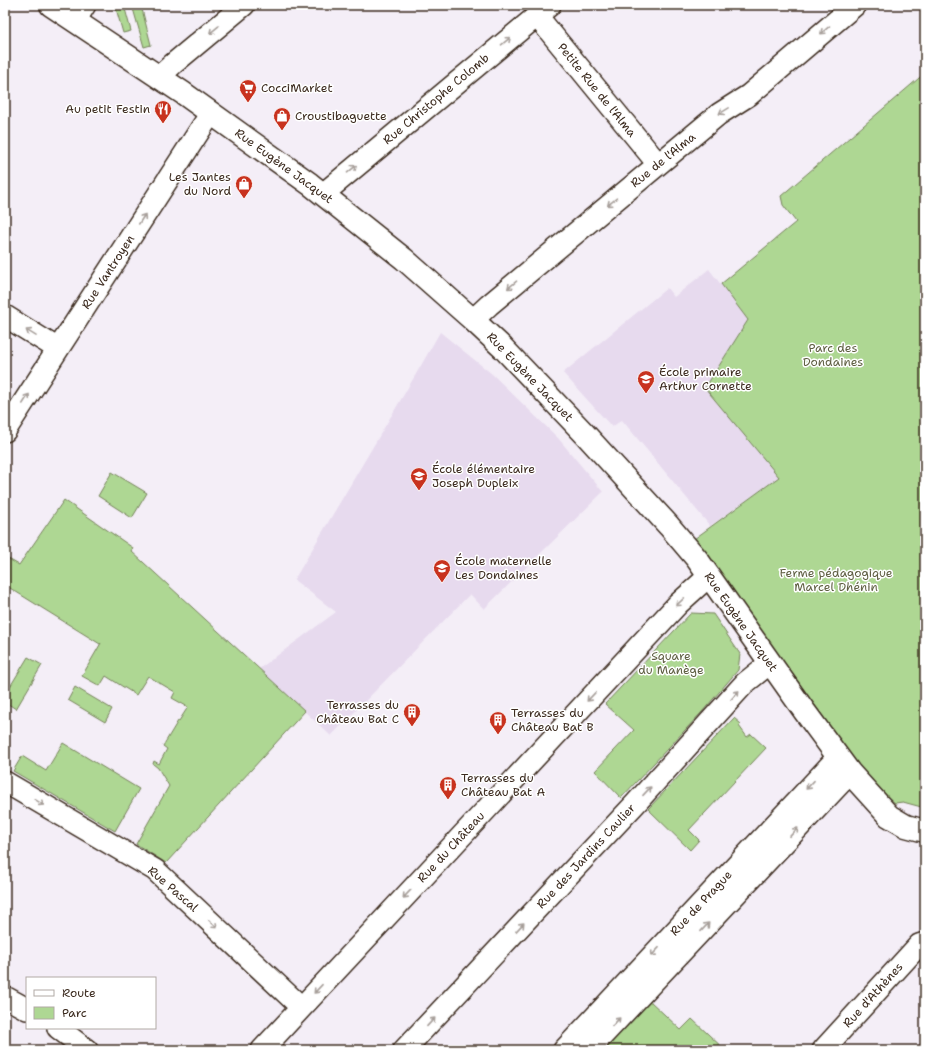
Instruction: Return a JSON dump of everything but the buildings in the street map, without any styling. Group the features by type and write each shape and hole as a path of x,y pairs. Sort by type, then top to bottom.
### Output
{"street":[{"name":"Rue Eugène Jacquet","path":"51,5 80,13 159,77 322,194 419,272 474,320 503,348 658,513 697,559 844,765 889,816 906,826 925,831"},
{"path":"159,77 172,64 244,5"},
{"name":"Rue de l'Alma","path":"474,320 488,305 658,164 719,114 749,95 855,5"},
{"name":"Petite Rue de l'Alma","path":"543,10 658,164"},
{"name":"Rue Christophe Colomb","path":"322,194 543,10"},
{"name":"Rue Vantroyen","path":"5,432 211,113"},
{"path":"5,316 58,349"},
{"name":"Rue du Château","path":"262,1050 678,604 709,576"},
{"name":"Rue des Jardins Caulier","path":"404,1050 636,803 745,684 770,663"},
{"name":"Rue de Prague","path":"564,1050 844,765"},
{"name":"Rue de Prague","path":"589,1050 844,765"},
{"name":"Rue Pascal","path":"5,782 154,870 301,1007"},
{"name":"Rue d'Athènes","path":"823,1050 919,945 925,943"},
{"path":"5,996 26,1009"},
{"path":"59,1029 87,1050"}],"shaded area":[{"name":"École primaire Arthur Cornette","path":"709,269 748,320 705,388 779,477 710,526 622,420 612,427 563,373 667,288 674,297"},
{"path":"440,332 492,374 558,438 603,492 484,609 470,594 331,736 259,669 336,612 294,580"}],"green space":[{"path":"115,5 124,5 131,31 123,33"},
{"path":"132,5 141,5 151,45 144,47"},
{"path":"925,73 925,808 903,802 895,803 857,764 713,563 694,539 779,477 705,388 748,320 721,284 796,222 783,205 781,196"},
{"path":"112,472 147,493 132,518 98,496"},
{"path":"64,500 133,548 131,551 305,711 166,863 136,844 169,786 158,768 153,764 154,761 159,764 167,749 163,746 188,707 172,698 175,692 148,676 136,695 106,676 100,686 82,676 101,643 100,644 5,585 5,557 19,565"},
{"name":"Square du Manège","path":"691,613 713,614 740,654 738,670 702,712 621,798 595,771 634,730 605,704"},
{"path":"28,657 42,665 16,709 5,702 5,695"},
{"path":"75,687 112,709 105,722 68,700"},
{"path":"734,718 741,724 739,726 747,737 751,734 766,748 689,830 699,840 690,850 648,809"},
{"path":"63,743 139,789 115,831 13,771 22,756 46,771"},
{"path":"650,1001 681,1030 692,1019 725,1050 604,1050"}],"place":[{"name":"CocciMarket","path":"248,103"},
{"name":"Au petit Festin","path":"163,124"},
{"name":"Croustibaguette","path":"282,131"},
{"name":"Les Jantes du Nord","path":"244,199"},
{"name":"École primaire Arthur Cornette","path":"646,394"},
{"name":"École élémentaire Joseph Dupleix","path":"419,491"},
{"name":"École maternelle Les Dondaines","path":"442,583"},
{"name":"Terrasses du Château Bat C","path":"412,727"},
{"name":"Terrasses du Château Bat B","path":"498,735"},
{"name":"Terrasses du Château Bat A","path":"448,800"}],"park label":[{"name":"Parc des Dondaines","path":"833,355"},
{"name":"Ferme pédagogique Marcel Dhénin","path":"836,580"}]}
